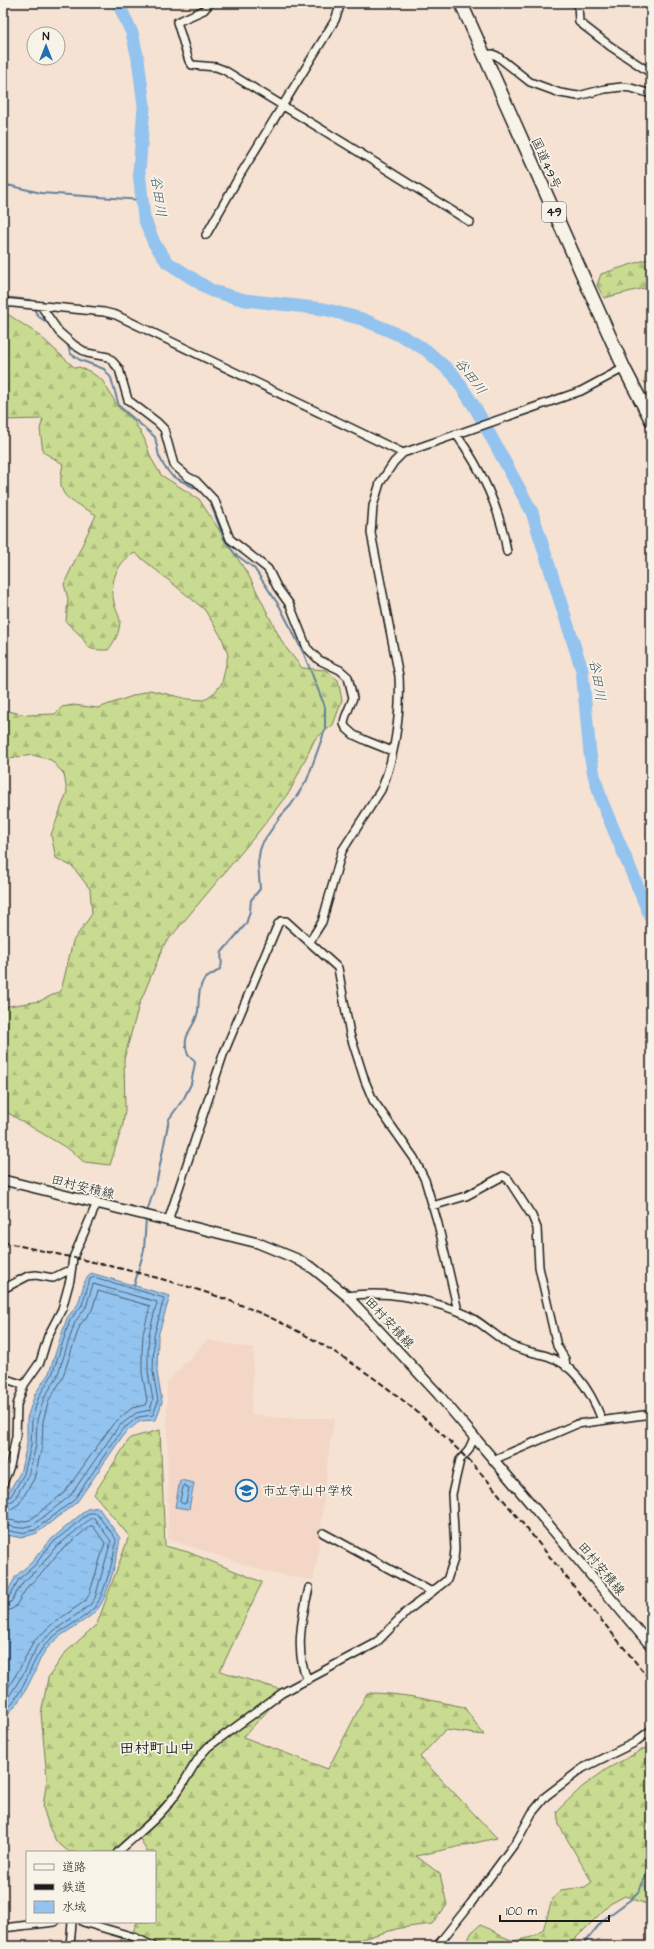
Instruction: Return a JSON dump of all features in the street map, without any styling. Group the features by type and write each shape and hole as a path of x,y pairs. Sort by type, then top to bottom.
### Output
{"highway":[{"name":"国道49号","path":"461,3 624,368 646,400 651,420"}],"main road":[{"name":"田村安積線","path":"3,1180 258,1243 277,1250 314,1269 347,1296 432,1388 651,1646"}],"street":[{"path":"210,3 204,10 177,22 189,62 193,66 221,68 470,222"},
{"path":"206,236 240,175 335,20 341,3"},
{"path":"578,3 579,22 610,46 651,73"},
{"path":"484,55 492,54 497,56 530,82 560,93 578,96 605,89 631,88 651,94"},
{"path":"3,302 104,312 116,315 403,453"},
{"path":"41,306 59,332 74,345 87,353 108,357 119,369 128,400 158,422 164,429 174,465 188,477 196,481 215,501 230,539 268,569 277,587 290,605 307,648 319,660 340,670 348,677 353,698 344,718 346,728 360,738 392,751"},
{"path":"310,941 322,922 342,851 386,780 392,751 399,697 399,676 371,533 373,506 380,483 394,462 403,453 582,391 624,368"},
{"path":"458,434 468,449 487,489 504,531 506,552"},
{"path":"168,1221 223,1055 278,924 281,920 286,921 310,941 338,968 350,1034 365,1081 373,1100 420,1168 453,1284 458,1311"},
{"path":"432,1206 466,1196 503,1176 508,1179 532,1216 537,1228 539,1267 557,1346 565,1359 566,1366"},
{"path":"3,1484 10,1466 16,1436 17,1405 24,1385 40,1362 48,1336 62,1308 70,1280 73,1258 97,1203"},
{"path":"3,1289 28,1276 36,1275 53,1278 65,1272 71,1271"},
{"path":"347,1296 395,1294 442,1305 475,1319 506,1343 529,1352 552,1358 566,1366 583,1383 602,1420"},
{"path":"3,1378 24,1385"},
{"path":"493,1460 577,1424 651,1414"},
{"path":"119,1851 160,1814 174,1797 199,1755 208,1747 282,1693 376,1643 394,1622 446,1580 454,1559 455,1542 452,1518 452,1494 460,1460 468,1451 474,1438"},
{"path":"323,1533 432,1592"},
{"path":"308,1680 303,1670 300,1652 302,1614 309,1588"},
{"path":"437,1946 518,1840 532,1813 546,1796 583,1768 634,1743 651,1730"},
{"path":"3,1928 46,1923"},
{"path":"70,1946 72,1923"},
{"path":"86,1923 134,1937 153,1946"}],"shaded area":[{"name":"市立守山中学校","path":"207,1340 254,1349 251,1414 279,1418 335,1418 330,1441 317,1559 313,1580 271,1573 168,1539 167,1382"}],"green space":[{"path":"651,258 651,295 644,288 604,298 597,285 601,274"},
{"path":"9,315 39,335 75,368 79,367 89,371 102,380 119,408 134,421 144,438 151,458 161,475 199,499 249,576 283,644 302,668 326,670 338,680 342,700 333,725 315,739 290,791 256,835 164,945 139,1005 124,1059 125,1110 123,1124 110,1165 84,1162 70,1150 3,1110 3,1007 40,1001 61,991 73,941 92,914 90,889 73,867 56,858 51,835 67,792 64,774 51,760 33,755 3,759 3,710 27,715 55,714 62,707 73,705 98,708 150,690 188,699 204,700 215,692 222,683 228,655 222,638 204,609 135,553 119,567 114,580 113,595 120,622 119,630 113,644 108,650 91,649 88,647 78,633 66,622 68,599 64,584 96,515 66,497 61,485 63,464 43,452 40,429 43,419 3,420 3,316"},
{"path":"651,368 651,387 644,382 646,372"},
{"path":"160,1430 165,1546 188,1552 262,1582 220,1671 286,1691 243,1737 328,1769 367,1693 380,1693 428,1699 464,1707 484,1735 445,1730 420,1757 497,1838 416,1856 440,1874 447,1905 432,1924 400,1928 355,1941 355,1946 116,1946 122,1938 130,1939 137,1923 156,1923 156,1851 146,1851 141,1840 131,1837 124,1840 113,1851 68,1851 56,1841 49,1827 43,1807 47,1778 41,1714 48,1678 65,1653 97,1624 129,1536 94,1494 130,1438"},
{"path":"651,1745 651,1918 646,1904 625,1896 610,1904 568,1946 464,1946 472,1932 480,1925 514,1941 532,1937 543,1930 552,1900 561,1890 585,1887 592,1882 559,1825 557,1811 582,1787 607,1769"}],"water":[{"path":"91,1273 170,1296 158,1336 157,1372 162,1402 156,1420 140,1421 124,1434 77,1502 37,1533 21,1538 3,1534 3,1497 8,1493 20,1473 27,1445 27,1418 35,1394 49,1373 67,1318 78,1304 85,1281"},
{"path":"180,1480 194,1483 189,1509 175,1507"},
{"path":"98,1507 120,1538 117,1555 104,1599 95,1612 50,1645 42,1656 21,1697 13,1709 3,1718 3,1600 16,1576 32,1562 47,1543 87,1509"}],"waterway":[{"name":"谷田川","path":"118,3 132,33 138,59 144,106 139,172 144,218 154,243 167,262 212,291 245,300 324,309 362,319 404,337 426,350 453,374 476,409 532,512 582,670 590,754 594,775 602,802 651,918"},
{"path":"3,184 41,193 142,200"},
{"path":"3,206 7,184"},
{"path":"3,297 30,300 32,303"},
{"path":"33,308 39,317 51,325"},
{"path":"66,341 71,354 80,360 104,369 111,378 119,406 155,437 159,456 164,466 172,476 201,491"},
{"path":"147,1212 157,1180 169,1119 184,1098 191,1084 195,1063 194,1060 188,1055 186,1042 198,1011 199,993 202,983 206,978 221,967 222,952 246,924 250,911 251,900 260,889 258,863 263,842 280,817 291,805 307,780 325,730 325,707 304,654 280,607 254,568 235,554 224,539 210,501"},
{"path":"134,1286 144,1250 146,1218"},
{"path":"582,1946 603,1920 630,1900 639,1891 651,1863"}],"railway":[{"path":"3,1242 143,1274 225,1299 263,1314 299,1332 368,1374 431,1424 488,1481 651,1681"}],"place":[{"name":"市立守山中学校","path":"246,1490"}],"district":[{"name":"田村町山中","path":"157,1748"}]}
